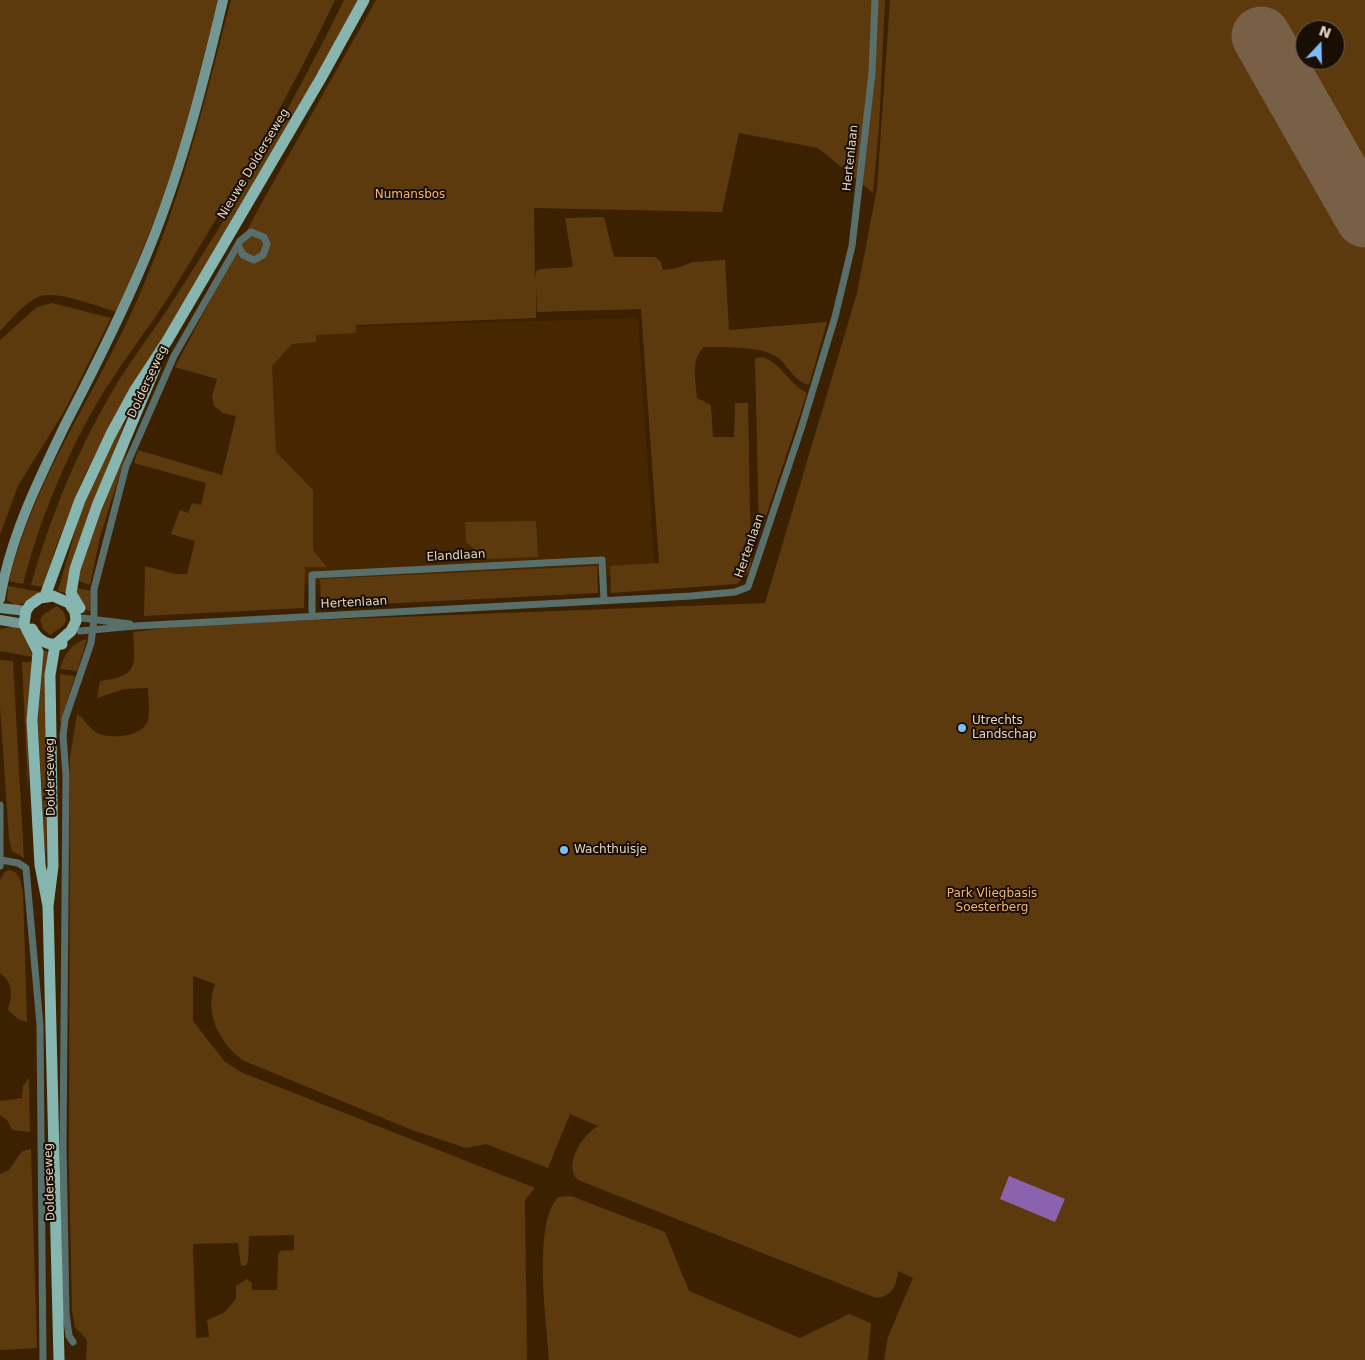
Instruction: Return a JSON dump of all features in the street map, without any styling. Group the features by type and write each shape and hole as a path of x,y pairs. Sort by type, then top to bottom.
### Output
{"main road":[{"path":"0,599 3,582 20,527 44,468 143,263 183,153 223,0"},
{"name":"Nieuwe Dolderseweg","path":"49,596 57,559 61,554 97,460 135,390 167,341 322,78 364,0"},
{"name":"Nieuwe Dolderseweg","path":"84,618 71,593 72,583 85,539 97,506 167,341"},
{"path":"26,611 35,601 49,596 69,603 84,618"},
{"path":"28,625 35,610 49,596"},
{"path":"0,608 26,611"},
{"path":"26,611 28,625 40,639 58,645 75,638 80,631 84,618"},
{"path":"58,645 84,618"},
{"path":"0,620 28,625"},
{"name":"Dolderseweg","path":"28,625 32,641 38,652 32,720 40,865 48,906"},
{"name":"Dolderseweg","path":"58,645 52,686 53,866 48,906 59,1360"}],"street":[{"name":"Hertenlaan","path":"80,631 135,626 735,592 748,587 801,430 835,317 851,253 872,73 875,0"},
{"name":"Dolderseweg","path":"73,1342 68,1336 66,1313 62,1144 66,775 63,736 66,719 93,631 84,618 94,589 126,466 174,356 198,311 239,247"},
{"name":"Elandlaan","path":"312,616 312,575 602,560 604,600"},
{"name":"Hertenlaan","path":"84,618 135,626"},
{"name":"Dolderseweg","path":"0,804 0,863 18,864 26,868 40,1025 43,1360"}],"shaded area":[{"path":"638,318 655,574 282,585 269,366 291,336 369,326"},
{"path":"1009,1176 1065,1199 1055,1222 1000,1199"}],"green space":[{"path":"0,0 218,0 197,90 168,187 117,312 66,297 46,295 38,297 27,304 0,331"},
{"path":"231,0 335,0 298,74 237,183 173,290 90,414 46,510 23,584 9,581 19,546 47,478 130,316 162,239 188,161"},
{"path":"344,0 359,0 187,300 116,413 82,481 57,544 43,587 31,585 68,478 106,401 201,258 286,112"},
{"name":"Numansbos","path":"376,0 885,0 879,128 873,193 818,148 739,133 722,212 534,208 535,278 536,271 541,269 573,267 565,218 604,217 614,257 655,257 661,262 663,270 677,268 693,262 725,260 729,330 827,322 809,385 795,377 777,357 762,351 742,348 704,347 697,358 695,371 697,398 711,405 713,437 734,437 735,403 748,403 751,563 749,571 737,584 611,593 610,566 659,563 641,309 537,312 536,286 536,318 356,325 356,333 316,335 316,342 292,344 272,366 276,452 313,490 313,550 327,567 305,567 304,608 144,616 145,566 175,574 187,574 195,541 171,534 180,510 188,513 192,503 201,505 206,483 134,463 138,450 222,475 236,416 223,413 214,406 212,397 217,379 175,367 260,206"},
{"name":"Park Vliegbasis Soesterberg","path":"890,0 1365,0 1365,1360 884,1360 888,1337 913,1278 898,1271 896,1281 890,1293 876,1298 578,1180 572,1167 573,1159 586,1136 598,1126 570,1114 548,1168 486,1144 466,1148 412,1130 242,1060 220,1036 216,1026 211,1006 215,984 193,976 193,1021 225,1062 243,1073 535,1188 525,1200 527,1360 86,1360 87,1340 75,1327 72,1312 69,1163 70,757 77,714 93,730 106,736 132,734 145,726 149,716 148,688 124,689 97,698 100,681 122,676 132,667 134,661 133,632 189,625 765,603 857,293 877,188","holes":["294,1235 294,1250 280,1251 278,1256 277,1290 252,1290 252,1283 247,1279 236,1286 236,1299 224,1313 207,1320 209,1337 196,1338 193,1244 238,1243 241,1266 246,1265 248,1262 249,1236"]},
{"path":"52,303 111,318 65,410 18,486 0,535 0,340 37,307"},
{"path":"763,357 775,364 795,385 807,393 759,537 755,358"},
{"path":"125,422 90,514 68,594 58,591 92,481 112,440"},
{"path":"127,443 128,448 100,537 90,585 76,580"},
{"path":"536,521 538,557 486,559 466,542 465,522"},
{"path":"597,566 598,593 321,607 320,579"},
{"path":"8,586 40,592 29,601 16,606 7,600"},
{"path":"76,588 91,591 90,611 84,609"},
{"path":"57,606 64,612 66,621 63,626 50,635 43,629 40,620 44,614"},
{"path":"16,626 23,633 33,657 0,651 0,629"},
{"path":"87,639 77,671 60,669 69,650 77,643"},
{"path":"42,650 50,652 46,868 38,723"},
{"path":"0,660 13,661 24,858 12,851 9,839 0,706"},
{"path":"22,662 31,662 28,790"},
{"path":"60,674 75,676 60,724"},
{"path":"9,870 18,876 23,893 27,1022 18,1019 8,1010 10,985 0,973 0,880 5,872"},
{"path":"29,1078 30,1132 12,1130 7,1120 0,1115 0,1101 22,1098 23,1086"},
{"path":"31,1149 37,1348 0,1350 0,1174 9,1170 22,1151"},
{"path":"571,1196 665,1232 689,1291 800,1338 849,1314 871,1323 868,1360 549,1360 543,1275 545,1229 550,1210 558,1197"}],"runway":[{"path":"1261,36 1365,218"}],"place":[{"name":"Utrechts Landschap","path":"962,728"},
{"name":"Wachthuisje","path":"564,850"}]}
